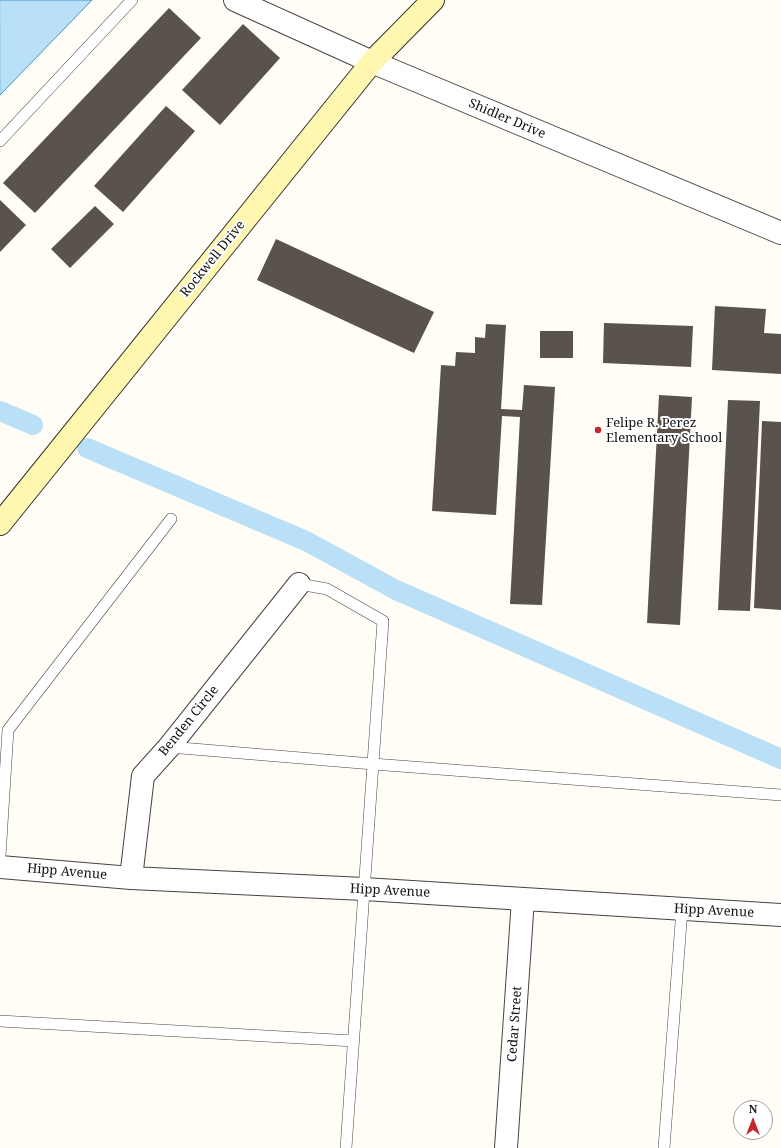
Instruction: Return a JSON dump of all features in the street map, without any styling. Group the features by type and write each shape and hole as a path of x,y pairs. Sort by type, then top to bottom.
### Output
{"street":[{"name":"Shidler Drive","path":"236,0 372,62 781,233"},
{"name":"Rockwell Drive","path":"0,524 372,62 434,0"},
{"name":"Benden Circle","path":"131,878 143,776 299,584"},
{"name":"Hipp Avenue","path":"0,867 131,878 364,889 781,915"},
{"name":"Cedar Street","path":"506,1148 523,899"}],"lane":[{"path":"0,141 132,0"},
{"path":"0,856 8,730 171,519"},
{"path":"299,584 327,589 383,621 346,1148"},
{"path":"168,747 373,764 781,794"},
{"path":"664,1148 682,909"},
{"path":"0,1020 354,1041"}],"water":[{"path":"0,0 92,0 0,95"}],"building":[{"path":"169,8 201,38 35,213 3,183"},
{"path":"243,24 280,58 220,125 182,90"},
{"path":"166,106 195,131 123,212 94,186"},
{"path":"0,200 26,225 0,252"},
{"path":"95,206 114,224 70,268 51,249"},
{"path":"276,239 434,312 414,353 257,280"},
{"path":"715,306 766,309 764,333 781,334 781,374 712,370"},
{"path":"604,323 693,326 691,367 603,363"},
{"path":"486,324 506,325 501,409 522,410 524,385 555,387 542,605 510,604 520,417 502,416 496,515 432,511 441,365 455,366 456,352 475,353 475,337 485,338"},
{"path":"540,331 573,331 573,358 540,358"},
{"path":"659,395 692,397 680,625 647,623"},
{"path":"728,400 760,401 750,611 718,610"},
{"path":"762,421 781,422 781,610 754,608"}],"waterway":[{"path":"0,411 33,425"},
{"path":"87,448 306,541 396,590 781,759"}],"place":[{"name":"Felipe R. Perez Elementary School","path":"598,430"}]}
